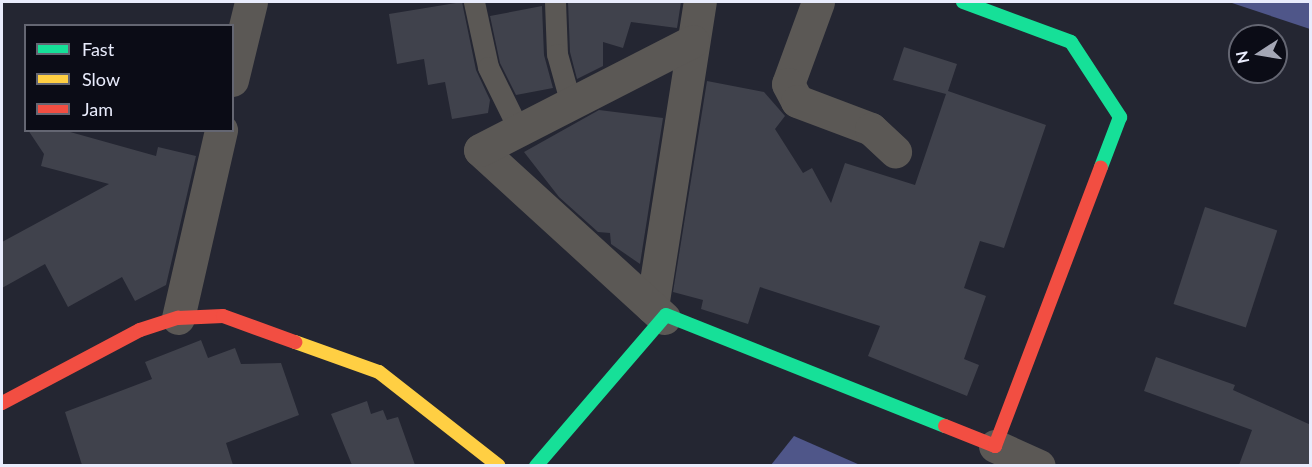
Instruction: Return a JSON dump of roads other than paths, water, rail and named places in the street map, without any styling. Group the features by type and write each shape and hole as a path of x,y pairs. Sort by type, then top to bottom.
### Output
{"street":[{"path":"234,72 251,2"},
{"path":"536,465 658,312 700,2"},
{"path":"818,2 788,84 797,101 871,129 895,151"},
{"path":"963,2 1071,42 1120,117 995,446"},
{"path":"693,41 520,132 480,150 658,312 1040,465"},
{"path":"178,318 220,132"},
{"path":"2,403 140,330 178,318 222,316 380,372 499,465"}],"lane":[{"path":"474,2 488,67 520,132"},
{"path":"555,2 557,54 571,104"}],"water":[{"path":"1229,2 1310,2 1310,29"},
{"path":"794,436 860,465 771,465"}]}
